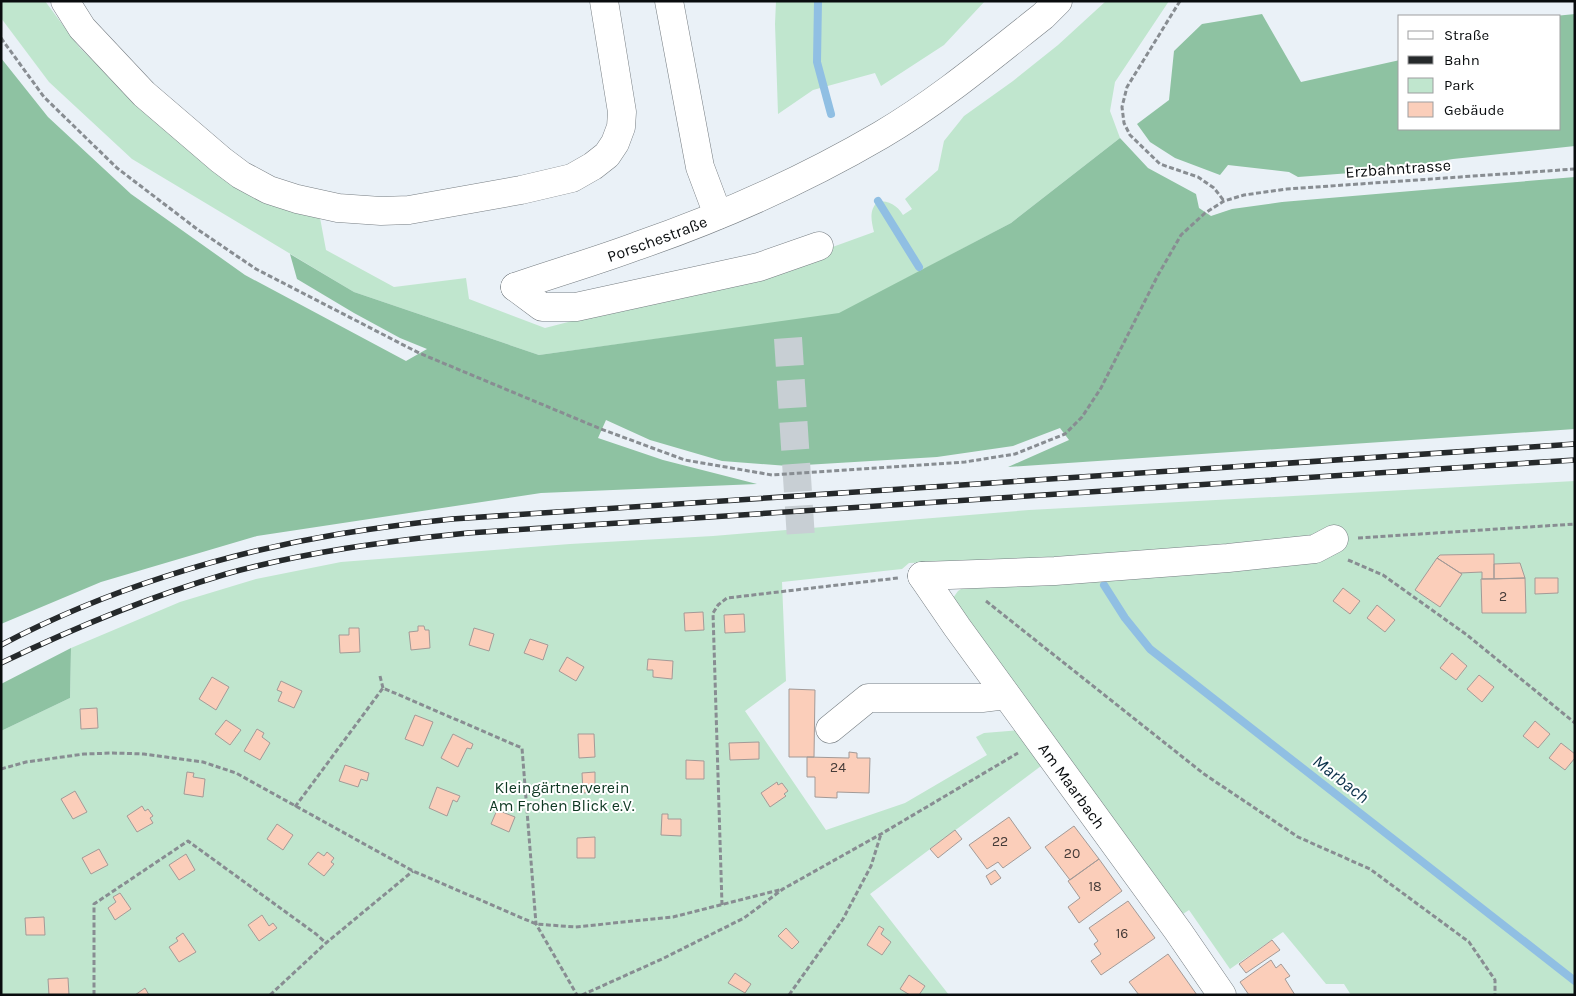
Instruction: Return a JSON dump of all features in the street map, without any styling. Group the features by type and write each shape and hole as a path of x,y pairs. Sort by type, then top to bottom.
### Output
{"street":[{"path":"65,1 82,28 144,94 241,175 269,190 296,199 338,208 382,211 418,208 521,190 572,178 593,166 606,155 615,143 621,127 622,112 604,1"},
{"path":"669,1 700,166 718,215"},
{"name":"Porschestraße","path":"819,246 759,267 576,307 542,307 515,287 638,246 718,215 773,192 829,164 882,134 949,89 1043,16 1058,1"},
{"path":"922,576 1055,571 1228,558 1324,544"},
{"name":"Am Maarbach","path":"922,576 1039,741 1178,930 1222,995"},
{"path":"830,729 868,698 982,698 1006,695"}],"path":[{"path":"1180,1 1127,87 1122,106 1124,123 1130,136 1160,164 1198,177 1214,188 1224,201"},
{"name":"Erzbahntrasse","path":"1,38 44,97 117,168 197,229 256,269 419,353 602,429 684,460 772,475 965,462 1014,454 1065,434 1082,417 1101,388 1158,275 1181,236 1205,213 1224,201 1244,195 1287,189 1575,169"},
{"path":"1324,544 1575,524"},
{"path":"1324,544 1332,554 1384,575 1467,636 1575,723"},
{"path":"722,905 713,613 718,605 727,598 922,576"},
{"path":"954,576 1204,774 1298,837 1370,869 1469,942 1495,980 1495,995"},
{"path":"380,676 383,688"},
{"path":"295,807 383,688"},
{"path":"383,688 522,748 536,924 577,995"},
{"path":"582,995 662,959 744,918 783,889 1039,741"},
{"path":"1,769 26,762 84,754 144,754 203,762 236,773 413,871 536,924 575,927 673,917 783,889"},
{"path":"789,995 843,919 871,866 881,834"},
{"path":"94,995 94,904 188,841 326,943"},
{"path":"270,995 326,943 413,871"}],"green space":[{"path":"1,1 45,1 80,48 171,135 318,207 326,250 394,287 466,278 469,299 545,328 626,307 827,249 874,232 871,215 878,201 892,204 903,215 912,209 905,199 938,170 944,141 964,116 1013,81 1058,45 1106,1 1169,1 1115,82 1110,111 1120,138 1011,223 839,314 539,355 354,292 132,159 49,82 1,18"},
{"path":"776,1 985,1 944,45 881,86 875,73 813,90 778,114"},
{"path":"1262,14 1301,82 1398,60 1398,130 1561,130 1561,15 1575,14 1575,146 1453,159 1377,171 1298,177 1289,172 1228,165 1220,175 1175,158 1150,142 1137,124 1169,100 1174,51 1202,24"},
{"path":"1,58 48,117 131,194 245,275 406,361 427,349 400,338 297,279 290,254 354,292 539,355 839,313 1011,223 1120,138 1148,168 1196,194 1199,208 1211,216 1232,209 1282,202 1575,177 1575,429 1008,467 1069,440 1060,428 1013,446 937,457 788,466 722,461 650,440 606,420 598,438 663,460 757,484 541,493 257,536 101,582 1,624"},
{"name":"Kleingärtnerverein Am Frohen Blick e.V.","path":"1575,481 1575,995 1351,995 1344,984 1326,984 1283,932 1230,969 1189,910 1183,914 1063,751 1008,681 953,598 958,591 966,586 1060,558 909,563 902,569 782,582 786,681 745,711 826,830 905,803 987,755 976,737 984,733 1020,730 1045,763 870,894 949,995 1,995 1,731 70,698 71,648 180,602 256,579 341,562 570,544 713,536 1029,510"},
{"path":"71,648 70,698 1,731 1,684"}],"building":[{"path":"1494,554 1494,579 1482,579 1482,572 1460,573 1437,558 1440,555"},
{"path":"1437,558 1462,574 1440,607 1415,590"},
{"path":"1520,563 1525,578 1494,579 1494,564"},
{"path":"1525,578 1526,613 1482,613 1481,579"},
{"path":"1535,578 1558,578 1558,593 1535,594"},
{"path":"1343,588 1360,601 1350,614 1333,601"},
{"path":"1377,605 1395,620 1385,632 1367,618"},
{"path":"703,612 704,630 685,631 684,613"},
{"path":"744,614 745,632 725,633 724,615"},
{"path":"418,626 424,626 425,630 429,630 430,648 411,650 409,632 418,631"},
{"path":"349,628 359,628 360,652 340,653 339,635 349,635"},
{"path":"474,628 494,634 489,651 469,645"},
{"path":"530,639 548,645 543,660 524,653"},
{"path":"1452,653 1467,666 1456,680 1440,668"},
{"path":"567,657 584,667 576,681 559,671"},
{"path":"648,659 673,661 672,679 653,677 653,670 647,670"},
{"path":"1479,675 1494,687 1482,702 1467,689"},
{"path":"212,677 229,687 216,710 199,699"},
{"path":"281,681 302,691 294,708 278,701 282,692 277,690"},
{"path":"789,689 815,690 814,757 789,757"},
{"path":"97,708 98,728 81,729 80,709"},
{"path":"415,715 433,722 423,746 405,739"},
{"path":"226,720 241,730 230,745 215,734"},
{"path":"1535,721 1550,734 1538,748 1523,736"},
{"path":"257,729 264,733 262,737 270,743 260,760 244,751"},
{"path":"453,734 473,744 471,749 467,748 458,767 441,758"},
{"path":"578,734 594,734 595,757 579,758"},
{"path":"759,742 759,759 730,760 729,743"},
{"path":"1561,743 1575,754 1575,758 1565,770 1549,758"},
{"path":"849,752 857,753 857,758 870,758 869,793 837,792 837,798 815,797 815,777 807,777 807,757 849,758"},
{"path":"686,760 704,761 704,779 686,779"},
{"path":"345,765 369,773 367,781 361,779 358,787 339,781"},
{"path":"187,772 194,773 193,777 205,779 203,797 184,794"},
{"path":"595,772 595,792 583,793 582,773"},
{"path":"777,782 778,785 782,783 788,791 784,794 786,796 770,807 761,793"},
{"path":"437,787 460,796 457,802 453,800 447,816 429,808"},
{"path":"75,791 87,812 73,819 61,799"},
{"path":"142,806 145,811 148,809 153,816 150,818 153,823 137,832 127,816"},
{"path":"497,810 515,817 509,832 491,824"},
{"path":"662,814 668,814 668,819 681,819 681,836 661,835"},
{"path":"1009,817 1031,848 1003,868 998,862 987,869 969,845"},
{"path":"277,824 293,835 283,850 267,839"},
{"path":"1074,826 1099,859 1070,880 1045,847"},
{"path":"955,830 962,839 938,858 930,849"},
{"path":"595,837 595,858 577,858 577,838"},
{"path":"99,849 108,865 91,874 82,858"},
{"path":"318,852 324,856 327,852 334,858 331,862 334,864 324,876 308,864"},
{"path":"186,854 195,870 179,880 169,865"},
{"path":"1099,859 1122,891 1079,923 1068,907 1080,898 1068,881"},
{"path":"995,870 1001,878 991,885 986,876"},
{"path":"120,893 131,909 115,920 108,908 116,902 113,897"},
{"path":"1128,901 1155,938 1101,975 1091,961 1101,954 1094,944 1098,941 1089,928"},
{"path":"262,915 269,926 273,923 277,928 259,941 248,925"},
{"path":"44,917 45,935 26,935 25,918"},
{"path":"879,926 884,929 881,934 891,942 882,955 867,945"},
{"path":"786,928 799,942 792,949 778,936"},
{"path":"183,933 196,952 179,962 169,947 178,941 176,938"},
{"path":"1272,940 1280,950 1246,973 1239,964"},
{"path":"1168,954 1197,995 1139,995 1129,982"},
{"path":"1271,960 1276,968 1281,964 1290,976 1285,979 1295,995 1249,995 1240,982"},
{"path":"735,973 751,984 745,993 728,983"},
{"path":"909,975 925,986 919,995 910,995 900,989"},
{"path":"68,978 69,995 49,995 48,979"},
{"path":"145,988 149,995 135,995"}],"waterway":[{"name":"Marbach","path":"818,1 817,62 831,114"},
{"name":"Marbach","path":"878,201 919,267"},
{"name":"Marbach","path":"1104,585 1125,618 1150,649 1575,981"}],"tunnel":[{"path":"788,338 801,539"}],"railway":[{"path":"1,645 40,626 123,591 209,563 296,542 409,524 452,519 1575,444"},
{"path":"1,663 112,614 226,574 316,553 407,540 468,533 1575,460"}]}
